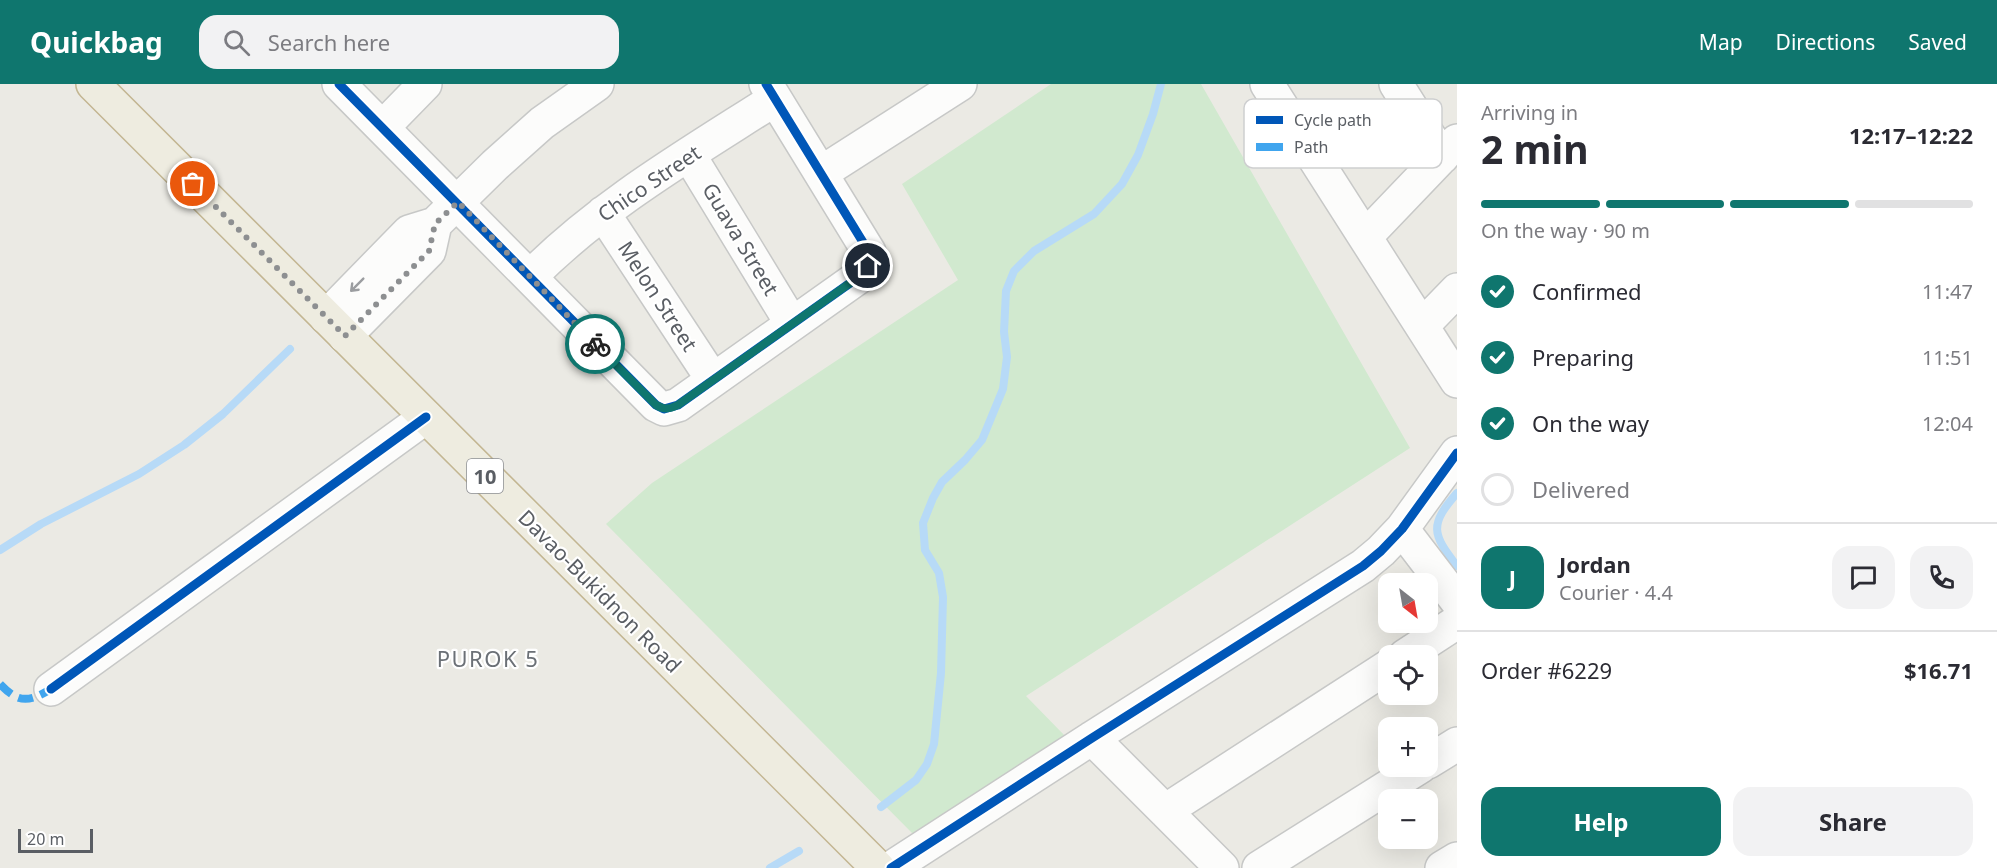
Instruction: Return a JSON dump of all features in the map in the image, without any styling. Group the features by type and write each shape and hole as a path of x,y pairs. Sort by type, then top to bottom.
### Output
{"highway":[{"name":"Davao-Bukidnon Road","path":"93,84 878,868"}],"street":[{"path":"339,84 383,127 447,213 530,277 656,405 664,409 678,405 860,276 868,266 870,259 868,252 771,91"},
{"path":"383,127 425,84"},
{"path":"336,326 409,232 447,213 495,165 542,123 597,84"},
{"path":"821,173 960,84"},
{"path":"1267,84 1277,99"},
{"path":"1396,84 1408,99"},
{"name":"Chico Street","path":"530,277 552,255 603,213 689,155 771,91"},
{"name":"Guava Street","path":"689,155 792,324"},
{"path":"1321,168 1457,381"},
{"path":"1365,237 1431,168"},
{"name":"Melon Street","path":"603,213 713,380"},
{"path":"1422,326 1457,290"},
{"path":"51,689 426,417"},
{"path":"891,868 1363,566 1402,529 1457,453"},
{"path":"1402,529 1457,601"},
{"path":"1422,645 1457,622"},
{"path":"1165,811 1378,673"},
{"path":"1092,738 1222,868"},
{"path":"1438,756 1457,744"},
{"path":"1259,868 1404,777"},
{"path":"1442,868 1457,859"}],"green space":[{"path":"1051,84 1201,84 1244,159 1244,168 1249,168 1410,448 1026,696 1066,737 914,835 606,524 652,483 958,280 902,184"}],"waterway":[{"path":"881,807 916,780 927,764 934,744 941,673 943,597 939,573 925,550 923,523 942,482 982,440 1003,389 1007,357 1004,332 1006,291 1014,271 1034,251 1094,214 1122,184 1138,155 1161,84"},
{"path":"0,550 41,524 139,474 184,445 223,414 290,349"},
{"path":"1457,493 1442,513 1437,530 1443,546 1457,566"},
{"path":"770,868 799,851"}],"marked path":[{"path":"0,684 13,695 24,699 36,697 51,689"}],"cycle path":[{"path":"339,84 656,405 664,409 678,405 860,276 870,259 869,252 766,84"},
{"path":"51,689 426,417"},
{"path":"891,868 1363,566 1402,529 1457,453"}],"way so far":[{"path":"193,184 345,336 429,251 435,224 458,202 595,344"}],"district":[{"name":"PUROK 5","path":"488,658"}],"route":[{"path":"595,344 656,405 664,409 671,408 860,276 868,266"}]}
